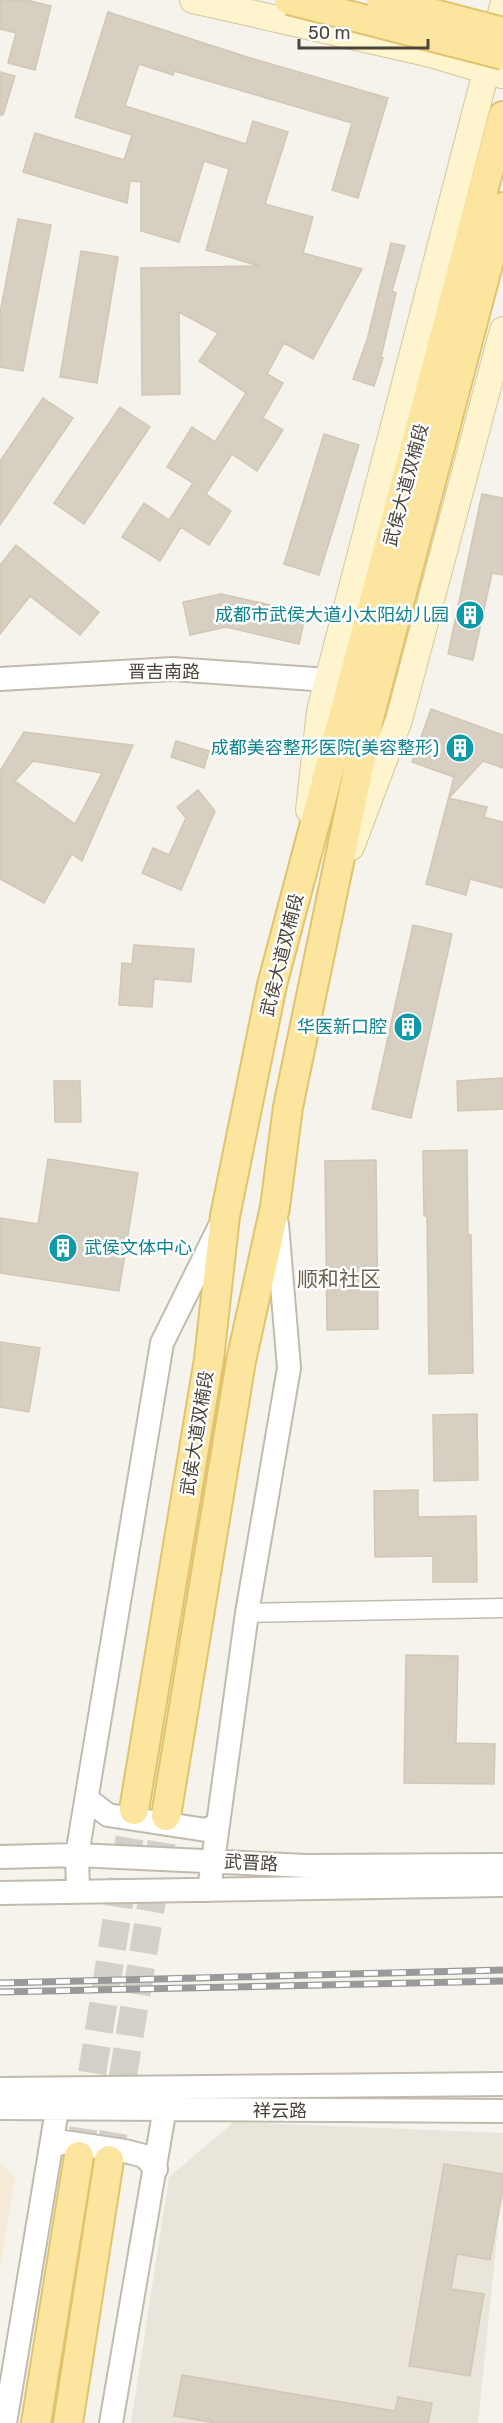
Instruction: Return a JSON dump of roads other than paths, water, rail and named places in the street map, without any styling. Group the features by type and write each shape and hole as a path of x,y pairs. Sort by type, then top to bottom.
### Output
{"main road":[{"path":"193,0 498,67"},
{"path":"289,0 498,67"},
{"path":"381,0 503,32"},
{"path":"303,873 320,711 498,67 503,5 492,0"},
{"name":"武侯大道双楠段","path":"166,1816 241,1362 275,1208 288,1107 331,901 358,714 503,116"},
{"name":"武侯大道双楠段","path":"134,1810 209,1359 225,1216 272,985 303,873 358,714 503,207"},
{"path":"331,901 399,720 503,330"},
{"path":"36,2423 80,2157"},
{"path":"68,2423 109,2160"}],"street":[{"name":"晋吉南路","path":"0,679 173,669 328,680"},
{"path":"209,1890 247,1613 290,1368 275,1208"},
{"path":"78,1891 77,1855 162,1343 225,1216"},
{"path":"247,1613 503,1608"},
{"path":"87,1798 108,1815 206,1830 218,1824"},
{"name":"武晋路","path":"0,1857 77,1855 306,1866 503,1864"},
{"name":"武晋路","path":"0,1893 503,1885"},
{"name":"祥云路","path":"59,2097 168,2086 503,2084"},
{"path":"111,2423 156,2169 168,2086"},
{"path":"0,2089 59,2097"},
{"path":"0,2108 59,2097"},
{"path":"5,2423 59,2097"},
{"name":"祥云路","path":"59,2097 165,2110 503,2111"},
{"path":"51,2147 64,2142 125,2151 144,2156 156,2169"}],"tunnel":[{"path":"79,2156 134,1810"},
{"path":"109,2160 166,1816"}],"railway":[{"path":"0,1983 503,1970"},
{"path":"0,1992 503,1981"}],"place":[{"name":"成都市武侯大道小太阳幼儿园","path":"470,615"},
{"name":"成都美容整形医院(美容整形)","path":"460,748"},
{"name":"华医新口腔","path":"408,1027"},
{"name":"武侯文体中心","path":"63,1248"}],"district":[{"name":"顺和社区","path":"339,1279"}]}
